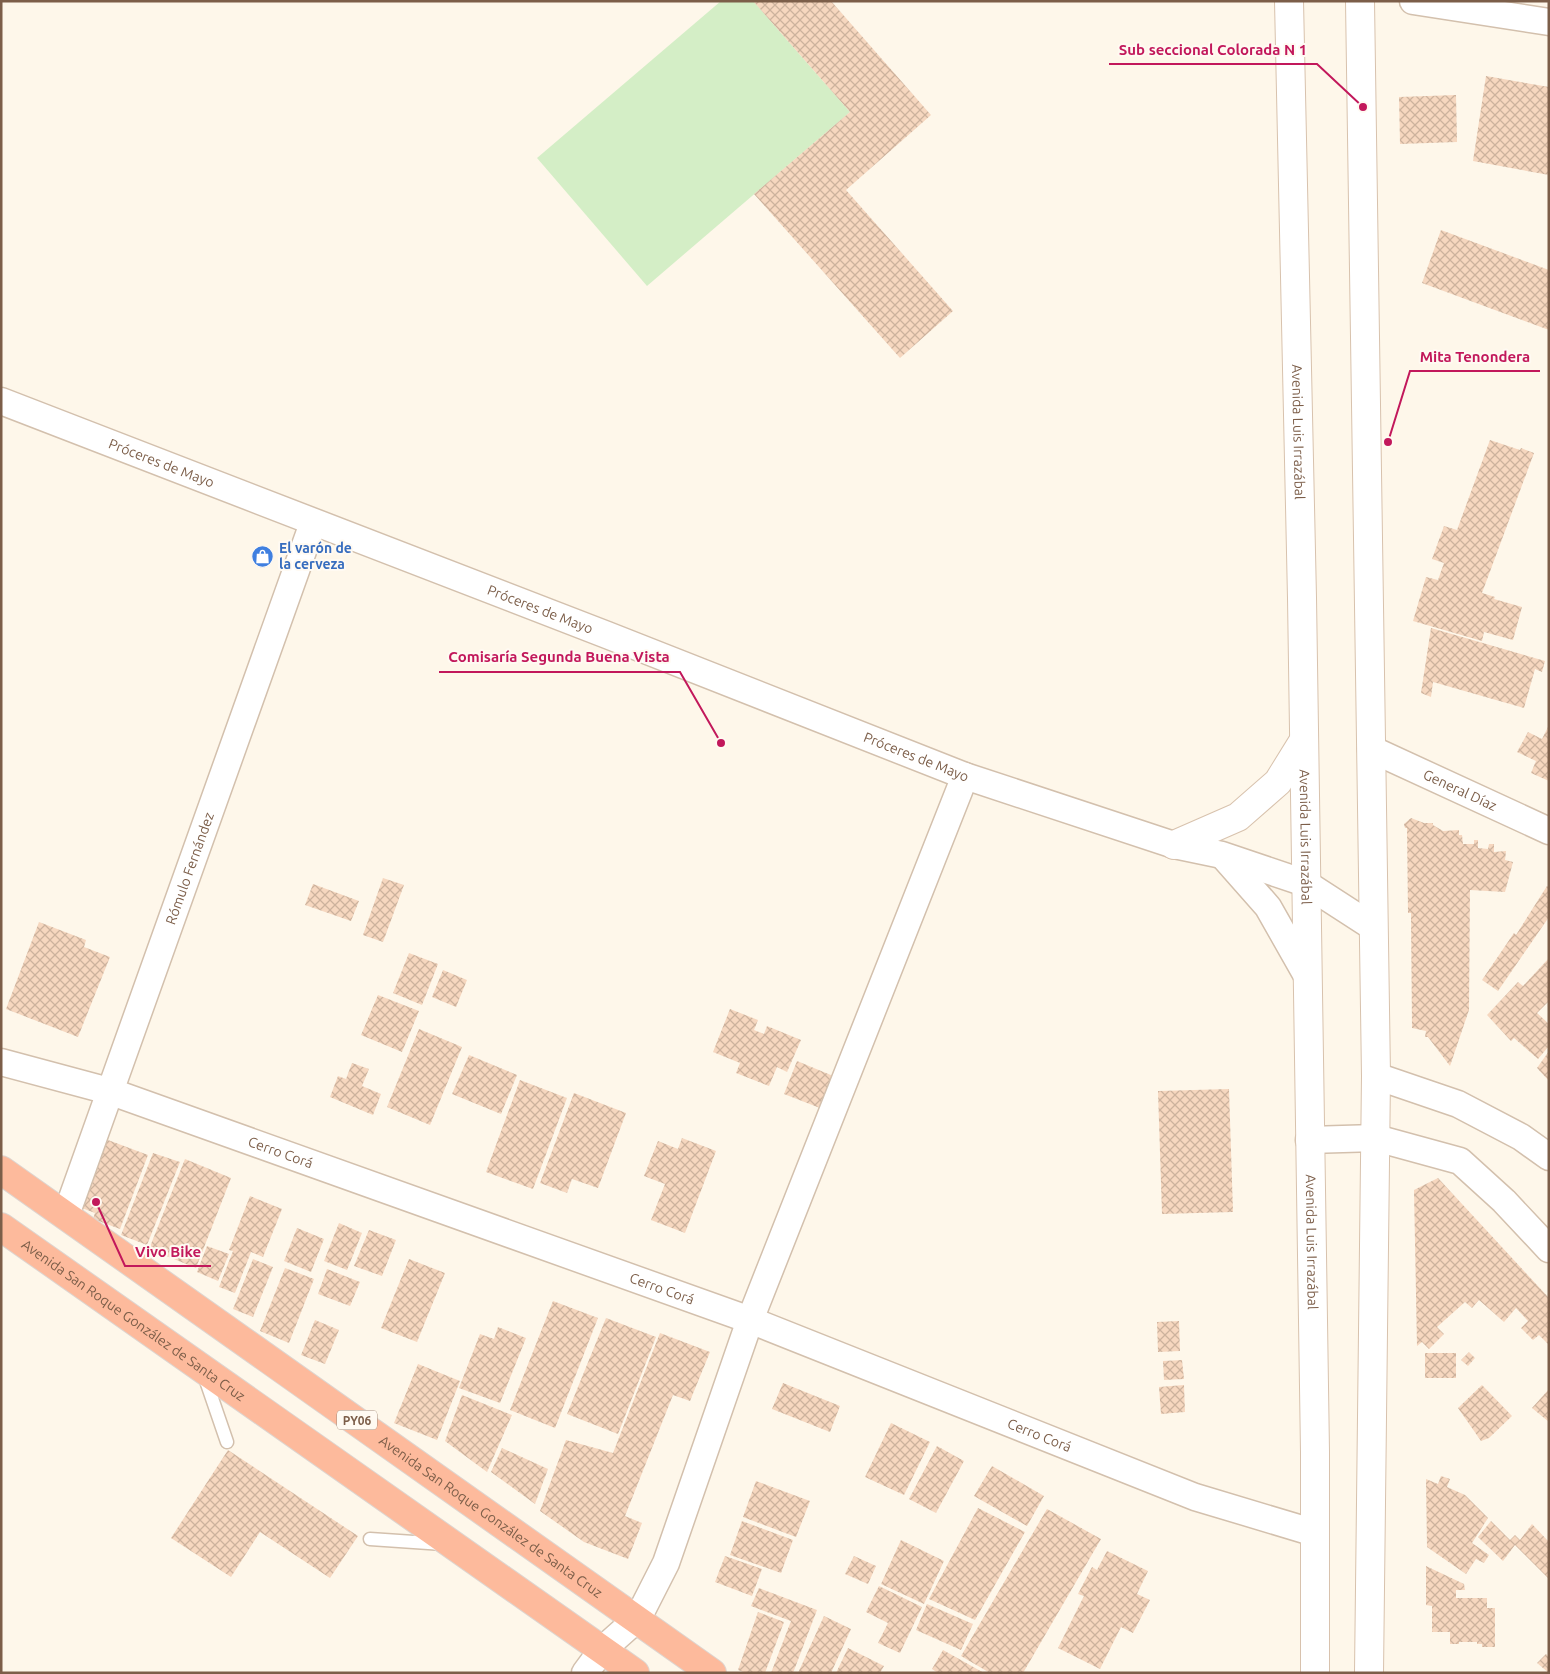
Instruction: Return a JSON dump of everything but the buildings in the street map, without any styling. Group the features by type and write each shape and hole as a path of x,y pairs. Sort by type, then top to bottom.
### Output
{"highway":[{"name":"Avenida San Roque González de Santa Cruz","path":"1,1170 638,1618 712,1673"},
{"name":"Avenida San Roque González de Santa Cruz","path":"1,1227 456,1545 635,1673"}],"main road":[{"name":"Avenida Luis Irrazábal","path":"1289,1 1304,740 1316,1673"},
{"path":"1360,1 1376,1076 1369,1673"},
{"path":"1174,845 1238,817 1278,782 1304,740"}],"street":[{"path":"1413,1 1549,22"},
{"name":"Próceres de Mayo","path":"1,401 607,635 965,776 1174,845 1222,855 1305,883 1373,927"},
{"name":"Rómulo Fernández","path":"66,1215 313,522"},
{"name":"General Díaz","path":"1371,749 1549,830"},
{"path":"585,1673 602,1650 638,1618 666,1563 750,1320 965,776"},
{"path":"1222,855 1268,907 1306,974"},
{"name":"Cerro Corá","path":"1,1062 109,1091 750,1320 1195,1496 1315,1533"},
{"path":"1376,1076 1458,1104 1521,1137 1549,1157"},
{"path":"1309,1140 1376,1138 1460,1161 1504,1201 1549,1249"}],"lane":[{"path":"202,1368 227,1442"},
{"path":"370,1539 456,1545"}],"green space":[{"path":"721,1 754,2 850,112 647,286 537,158"}],"place":[{"name":"Sub seccional Colorada N 1","path":"1363,107"},
{"name":"Mita Tenondera","path":"1388,442"},
{"name":"El varón de la cerveza","path":"263,556"},
{"name":"Comisaría Segunda Buena Vista","path":"721,743"},
{"name":"Vivo Bike","path":"96,1202"}]}
